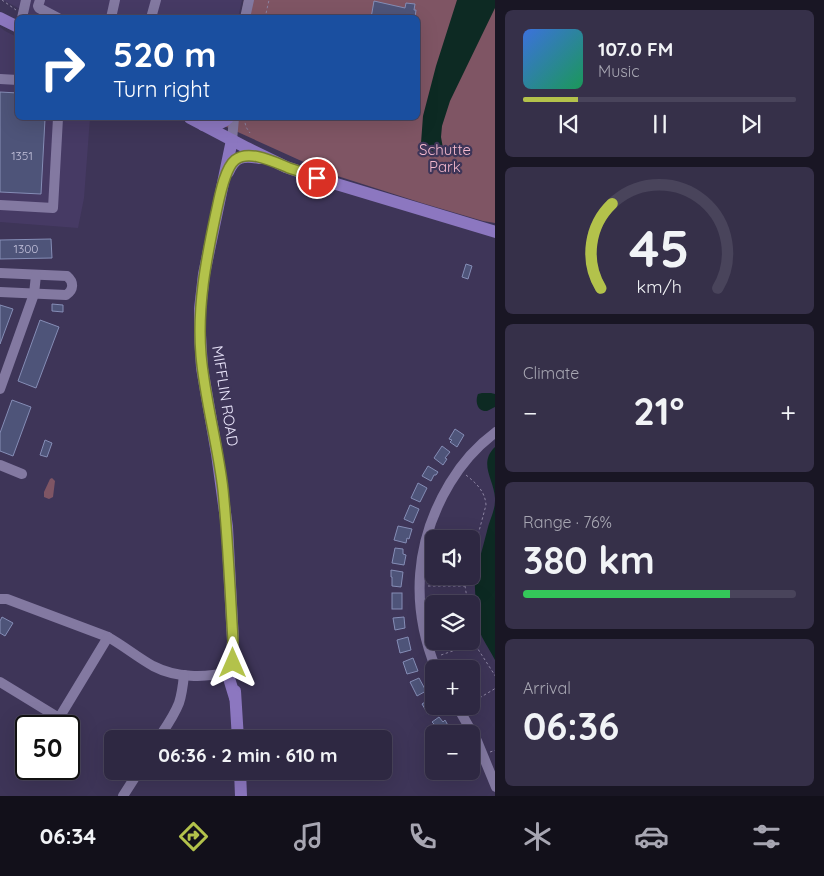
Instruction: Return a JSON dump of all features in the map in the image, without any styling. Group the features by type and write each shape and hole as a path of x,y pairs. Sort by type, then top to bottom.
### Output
{"main road":[{"path":"0,18 15,26"},
{"path":"194,120 286,167 333,184 495,232"},
{"path":"203,125 210,126 226,120"},
{"name":"MIFFLIN ROAD","path":"232,140 204,274 200,309 200,335 202,368 225,511 233,641 230,672 235,698 237,730"},
{"path":"223,181 231,164 237,159 249,156 270,160"},
{"path":"240,780 241,796"}],"street":[{"path":"23,15 26,0"},
{"path":"40,0 39,8 52,15"},
{"path":"111,15 115,0"},
{"path":"152,15 156,0"},
{"path":"246,15 249,0"},
{"path":"0,79 15,80"},
{"path":"0,205 53,208 58,120"},
{"path":"232,140 234,120"},
{"path":"0,273 67,276 72,282 70,292 66,295 0,292"},
{"path":"0,389 34,294 36,275"},
{"path":"433,660 425,637 420,608 420,575 423,548 433,517 453,478 478,446 495,432"},
{"path":"0,465 22,474"},
{"path":"0,599 7,599 108,637 156,667 174,674 230,672"},
{"path":"0,682 60,718 108,637"},
{"path":"164,730 179,703 184,675"},
{"path":"462,715 477,741 495,787"},
{"path":"124,796 134,780"}],"path":[{"path":"266,15 269,0"},
{"path":"244,120 250,133"},
{"path":"466,474 476,484 485,498 486,505 479,530"},
{"path":"427,586 465,586 466,595"},
{"path":"438,656 455,650"},
{"path":"478,650 495,677"},
{"path":"480,697 495,688"},
{"path":"489,752 495,750"}],"shaded area":[{"path":"3,0 242,0 239,15 31,15"},
{"path":"457,0 495,0 495,8 450,101 442,126 443,148 438,154 429,150 421,143 423,116 436,66"},
{"path":"0,27 15,36 15,120 90,120 84,198 78,228 0,222"},
{"path":"478,394 495,394 495,407 487,411 479,408 477,397"},
{"path":"495,447 495,494 487,467 490,453"},
{"path":"495,501 495,660 482,637 480,595 476,595 475,585 480,585 480,559"}],"green space":[{"name":"Schutte Park","path":"244,0 495,0 495,223 422,203 328,173 220,124 221,120 420,120 420,15 241,15"},
{"path":"52,478 55,481 53,497 49,499 44,497 44,492"}],"building":[{"path":"374,1 405,8 406,3 415,4 415,15 372,15"},
{"path":"0,92 15,93 15,120 45,120 41,194 0,192"},
{"path":"51,239 52,258 0,259 0,240"},
{"path":"466,264 472,266 468,279 462,277"},
{"path":"52,304 63,305 63,312 52,311"},
{"path":"0,305 13,309 0,344"},
{"path":"40,320 59,327 36,388 18,381"},
{"path":"12,400 31,407 13,456 0,451 0,433"},
{"path":"455,429 464,435 457,447 449,439"},
{"path":"45,440 52,443 47,457 40,455"},
{"path":"442,446 450,452 445,458 447,459 443,465 434,458"},
{"path":"428,466 438,472 431,481 422,476"},
{"path":"418,483 427,488 420,502 411,498"},
{"path":"410,505 419,509 413,523 404,519"},
{"path":"398,526 412,529 406,543 394,540"},
{"path":"395,548 403,549 403,554 406,555 404,565 392,563"},
{"path":"391,570 403,572 401,587 392,586"},
{"path":"392,593 402,593 402,609 392,609"},
{"path":"2,617 13,623 5,636 0,633"},
{"path":"404,617 405,628 395,630 393,618"},
{"path":"408,637 411,650 400,653 397,640"},
{"path":"413,658 418,671 407,674 403,662"},
{"path":"419,678 425,692 417,696 410,682"},
{"path":"439,717 443,722 445,720 448,725 433,725 432,722"}],"route":[{"path":"233,663 229,561 225,515 201,356 200,309 206,264 223,181 235,160 241,157 254,156 317,178"}]}
